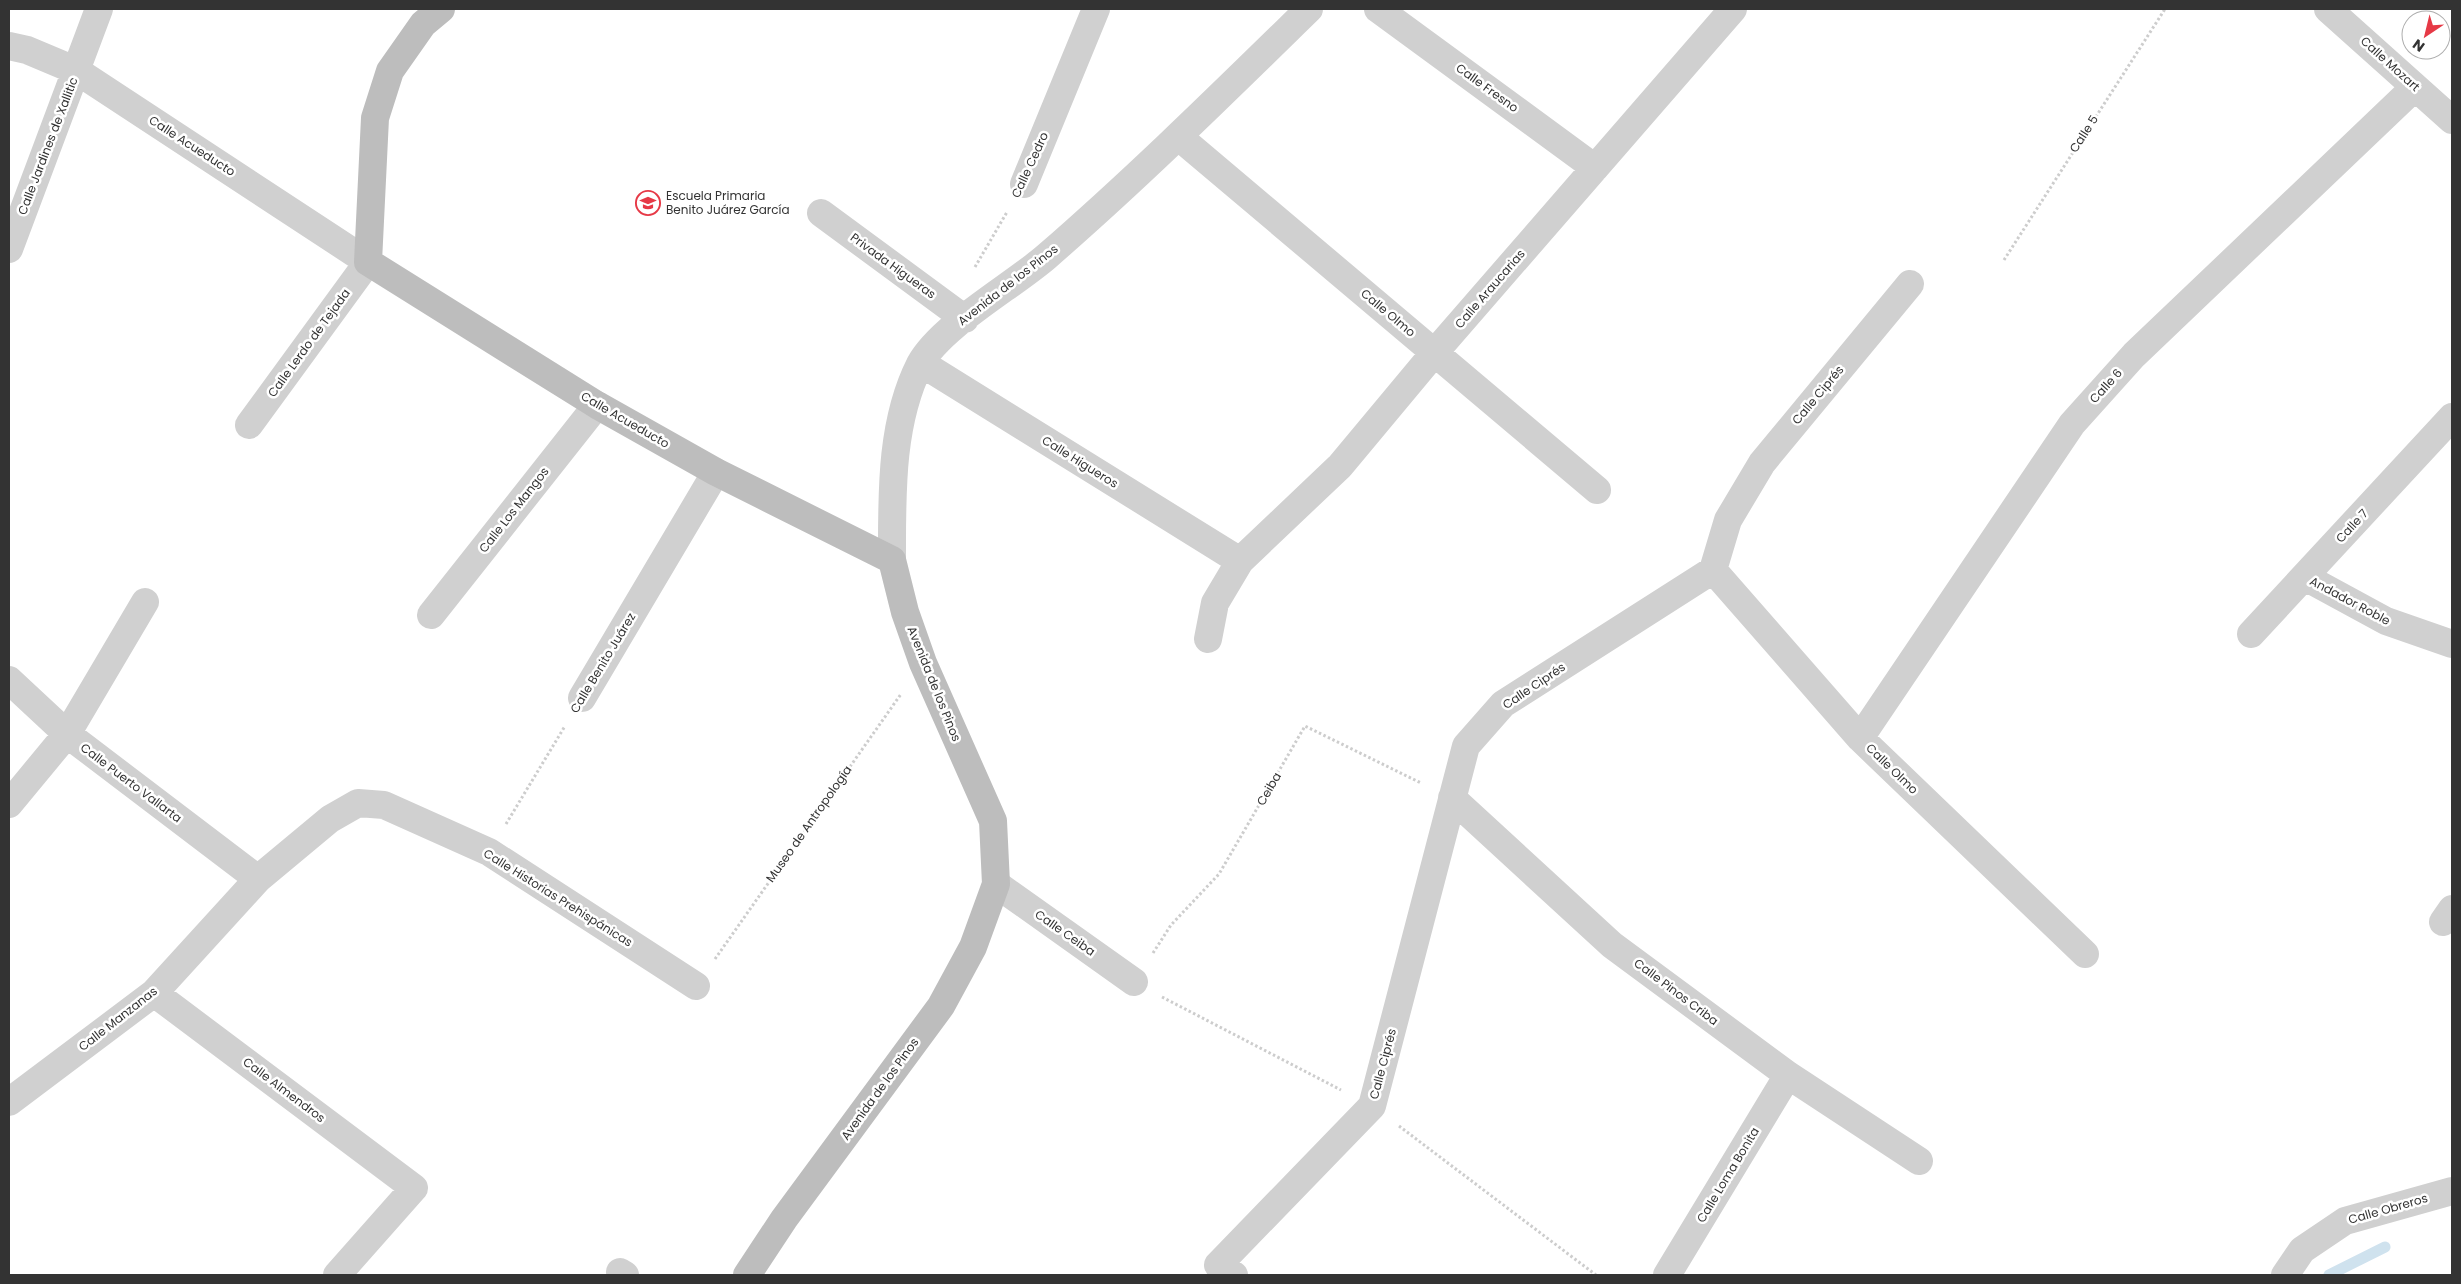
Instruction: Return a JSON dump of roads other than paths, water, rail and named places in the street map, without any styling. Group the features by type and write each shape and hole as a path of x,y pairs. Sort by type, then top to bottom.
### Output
{"street":[{"name":"Calle Jardines de Xallitic","path":"9,249 99,9"},
{"path":"368,262 375,118 390,71 423,24 441,9"},
{"name":"Calle Cedro","path":"1024,184 1096,9"},
{"name":"Avenida de los Pinos","path":"747,1275 784,1219 941,1006 973,947 996,884 994,821 923,663 905,612 892,560 893,464 908,394 921,363 941,338 1044,258 1179,137 1309,9"},
{"name":"Calle Fresno","path":"1378,9 1595,168"},
{"name":"Calle Araucarias","path":"1208,639 1215,603 1240,560 1340,466 1435,352 1733,9"},
{"name":"Calle Mozart","path":"2328,9 2452,120"},
{"name":"Calle Acueducto","path":"9,46 27,50 77,71 368,262 597,404 716,472 892,560"},
{"name":"Calle 6","path":"1860,738 2072,424 2134,355 2415,87"},
{"name":"Calle Olmo","path":"1179,137 1597,490"},
{"name":"Privada Higueras","path":"820,213 965,319"},
{"name":"Calle Lerdo de Tejada","path":"249,425 368,262"},
{"name":"Calle Ciprés","path":"1226,1270 1372,1106 1466,746 1503,704 1713,570 1728,520 1762,463 1910,284"},
{"name":"Calle Higueros","path":"921,363 1240,560"},
{"name":"Calle Los Mangos","path":"431,615 597,404"},
{"name":"Calle 7","path":"2252,634 2452,418"},
{"name":"Calle Benito Juárez","path":"582,698 716,472"},
{"name":"Calle Olmo","path":"1713,570 1860,738 2085,954"},
{"name":"Andador Roble","path":"2305,577 2386,621 2452,644"},
{"path":"9,804 67,734 145,602"},
{"name":"Calle Puerto Vallarta","path":"9,680 67,734 258,879"},
{"name":"Calle Pinos Criba","path":"1452,798 1612,945 1788,1075 1919,1161"},
{"name":"Calle Manzanas","path":"9,1102 154,993 258,879 330,819 358,802"},
{"name":"Calle Historias Prehispánicas","path":"358,802 384,805 489,852 696,986"},
{"name":"Calle Ceiba","path":"996,884 1134,982"},
{"name":"Calle Almendros","path":"154,993 414,1188 337,1275"},
{"name":"Calle Loma Bonita","path":"1668,1275 1788,1075"},
{"name":"Calle Obreros","path":"2285,1275 2302,1250 2345,1222 2452,1191"}],"waterway":[{"path":"2329,1275 2385,1247"}],"place":[{"name":"Escuela Primaria Benito Juárez García","path":"648,203"}]}
